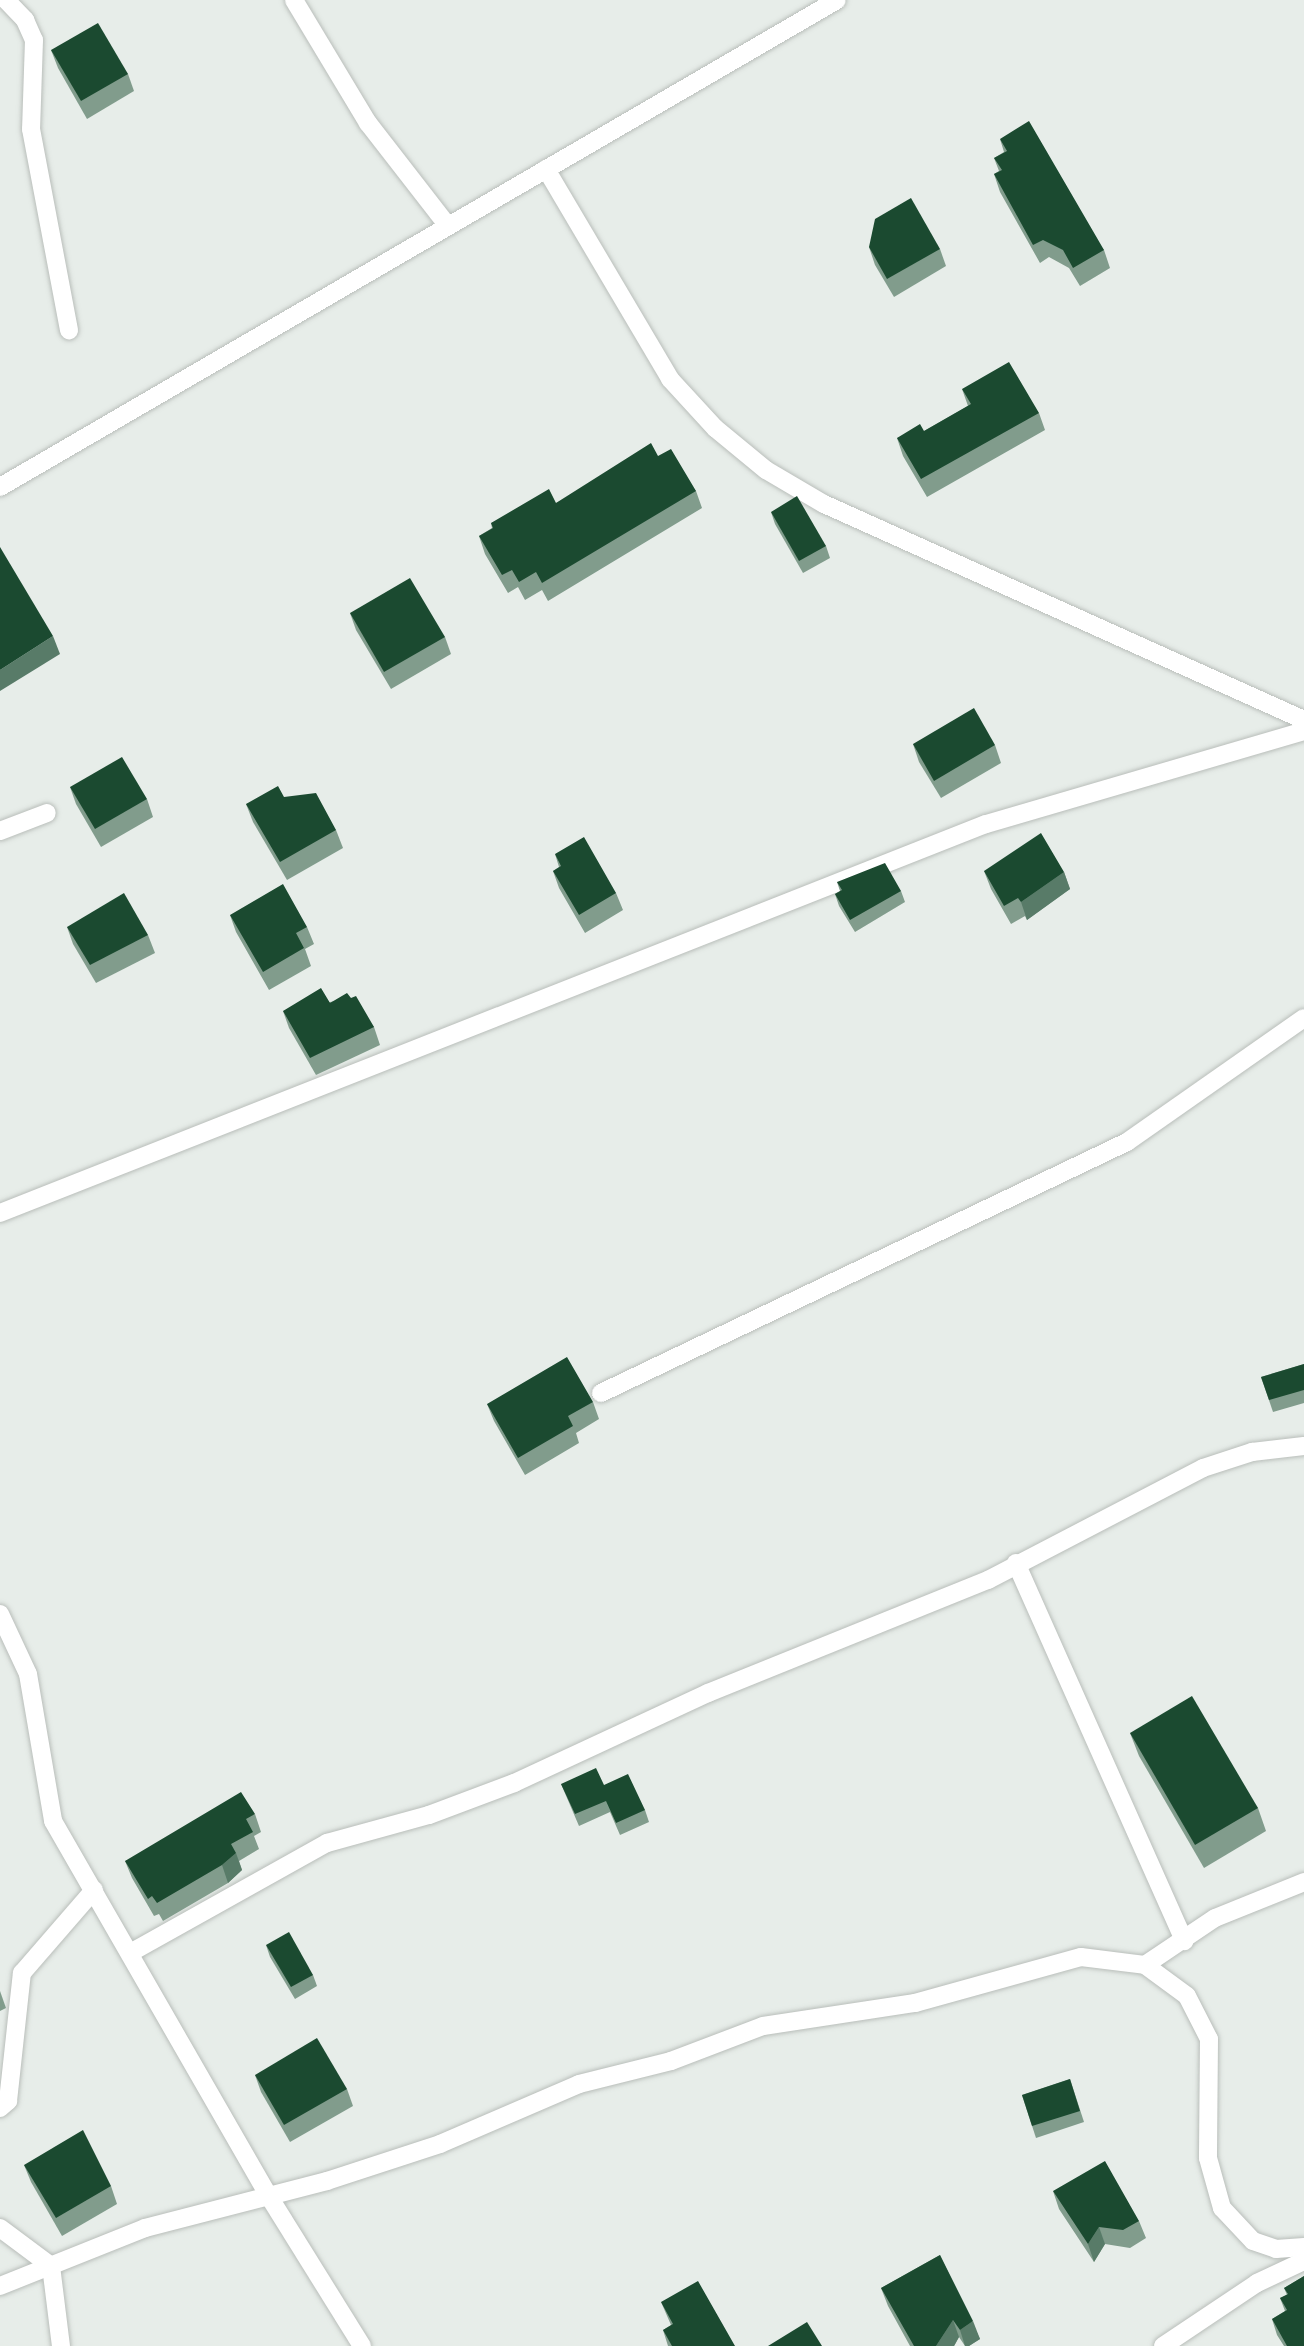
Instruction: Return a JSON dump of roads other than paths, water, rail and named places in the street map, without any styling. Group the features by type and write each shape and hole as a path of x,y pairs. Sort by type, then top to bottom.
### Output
{"street":[{"path":"6,0 34,40 31,129 69,330"},
{"path":"294,0 368,123 448,226"},
{"path":"0,487 837,0"},
{"path":"546,169 670,379 715,428 766,470 824,504 1304,720"},
{"path":"0,1213 986,824 1304,731"},
{"path":"0,831 47,813"},
{"path":"601,1393 1127,1142 1304,1018"},
{"path":"130,1953 327,1843 429,1815 514,1783 708,1693 959,1593 1203,1468 1252,1452 1304,1446"},
{"path":"1016,1563 1184,1941"},
{"path":"0,1614 28,1674 53,1821 268,2195 362,2346"},
{"path":"1145,1965 1215,1918 1304,1882"},
{"path":"0,2108 8,2101 22,1973 94,1890"},
{"path":"0,2286 145,2228 440,2144 579,2084 671,2061 763,2026 915,2003 1081,1957 1145,1965 1187,1996 1209,2039 1208,2158 1222,2208 1253,2241 1276,2249 1304,2247"},
{"path":"0,2228 51,2266 61,2346"},
{"path":"1163,2346 1257,2283 1304,2261"}]}
